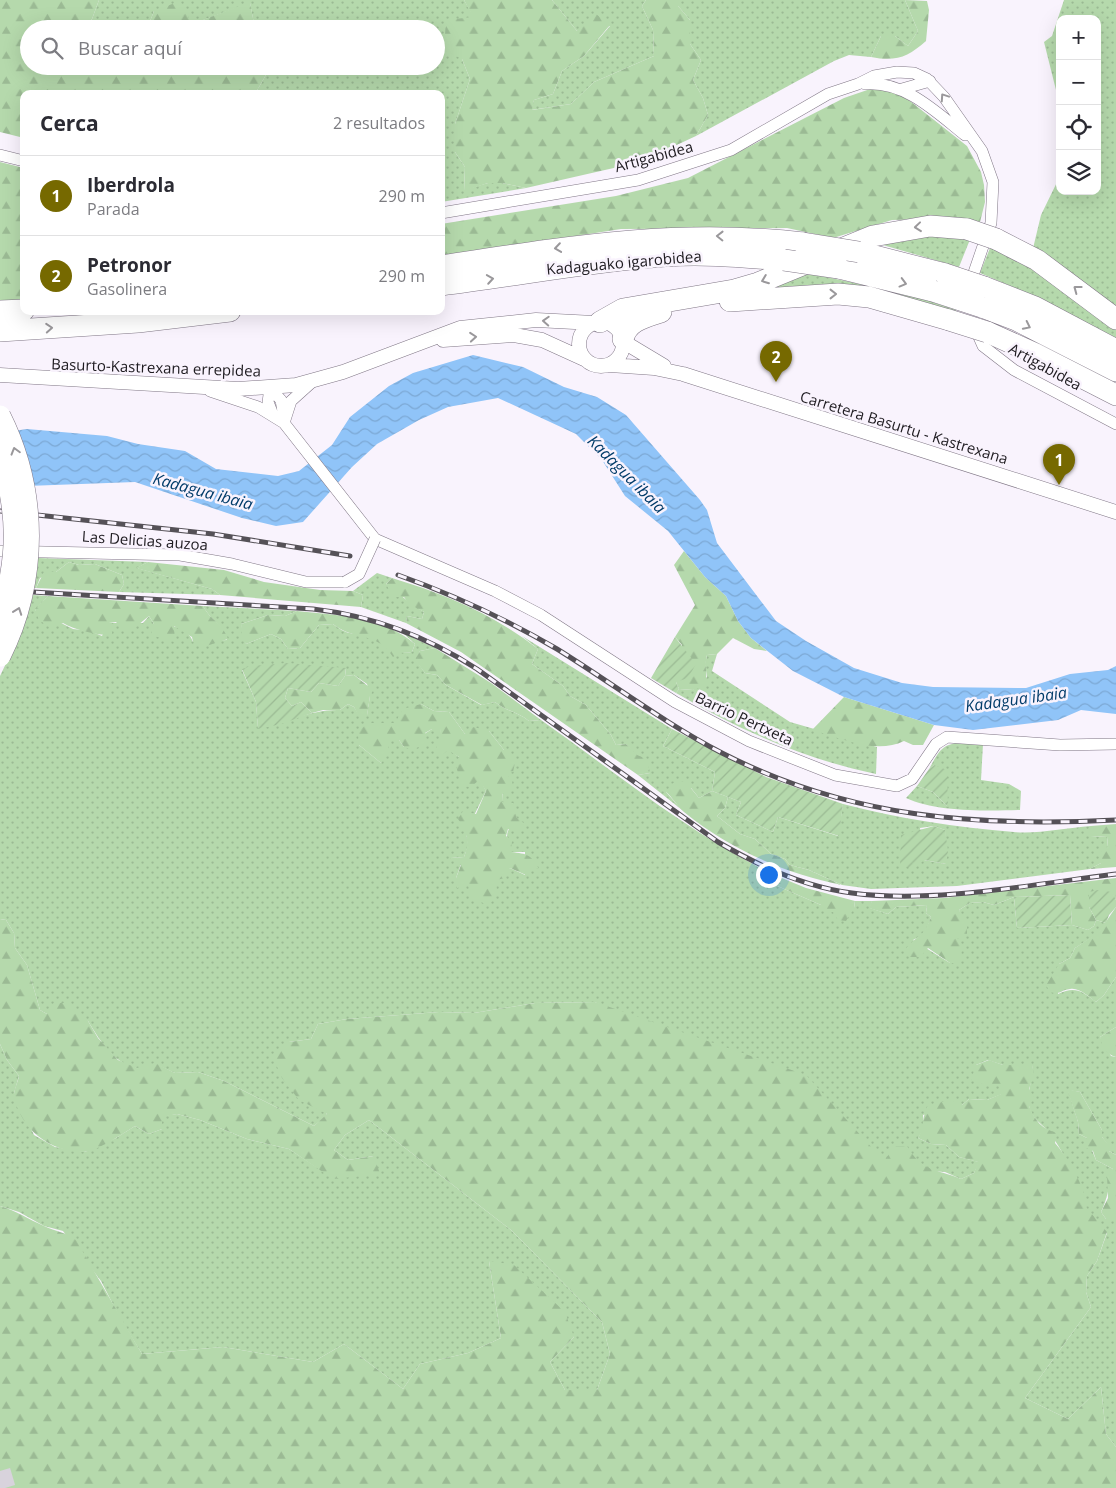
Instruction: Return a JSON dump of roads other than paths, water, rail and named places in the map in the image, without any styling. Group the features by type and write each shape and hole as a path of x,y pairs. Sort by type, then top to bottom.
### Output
{"highway":[{"path":"597,322 623,309 734,290 758,283 873,236 930,226 967,229 996,239 1037,260 1116,319"},
{"name":"Kadaguako igarobidea","path":"445,265 554,248 626,240 721,236 803,243 859,252 939,283 983,297 1035,307 1116,350"},
{"name":"Kadaguako igarobidea","path":"445,284 540,270 665,256 704,255 784,260 939,283"},
{"path":"623,340 624,331 636,321 673,309 717,302 793,295 838,294 869,297 987,332 1036,354 1116,395"},
{"name":"Kadaguako igarobidea","path":"983,297 1023,324 1116,372"},
{"path":"0,311 20,310"},
{"path":"0,331 138,322 197,315"},
{"path":"0,416 15,447 26,497 29,524 28,563 21,604 0,656"},
{"path":"0,451 12,498 15,541 11,582 0,620"}],"street":[{"name":"Artigabidea","path":"445,212 638,180 695,162 731,150 828,94 858,84 874,76 897,72 914,73 930,81"},
{"path":"902,89 930,81 941,92 982,151"},
{"path":"858,84 879,83 902,89 950,122 982,151"},
{"name":"Artigabidea","path":"982,151 993,182 991,223 967,291 969,317 983,346 1014,370 1116,424"},
{"path":"0,155 20,160"},
{"name":"Basurto-Kastrexana errepidea","path":"0,375 238,390 270,388 296,385 314,380 460,328 497,322 536,320 597,322"},
{"path":"597,322 613,325 623,340 656,362 683,374 645,366 598,366 586,360 579,348 579,341 584,329 597,322"},
{"name":"Basurto-Kastrexana errepidea","path":"424,342 514,335 542,340 586,360"},
{"path":"610,365 621,353 623,340"},
{"name":"Carretera Basurtu - Kastrexana","path":"683,374 1116,512"},
{"path":"285,422 291,401 314,380"},
{"path":"193,386 240,400 285,422 375,539"},
{"path":"270,388 281,400 285,422"},
{"path":"270,388 268,402 273,415"},
{"name":"Las Delicias auzoa","path":"0,551 180,555 232,564 306,582 345,582 359,574 375,539"},
{"name":"Barrio Pertxeta","path":"375,539 495,591 541,615 675,702 749,741 835,775 902,785 912,779 936,744 947,737 1060,745 1116,744"}],"water":[{"name":"Kadagua ibaia","path":"473,355 523,367 564,387 597,397 626,415 700,500 707,510 717,543 776,621 806,641 854,668 902,683 933,687 1026,688 1070,674 1108,670 1116,666 1116,714 1081,710 1058,720 973,730 934,725 844,697 793,671 751,638 738,621 726,596 705,577 668,531 625,496 602,460 576,434 498,398 448,407 419,420 377,444 352,467 303,522 276,526 242,518 135,482 0,487 0,433 27,429 107,436 138,444 185,451 216,469 278,476 299,471 332,445 350,417 389,386 413,373"}],"tunnel":[{"path":"0,1471 5,1488"}],"railway":[{"path":"0,511 213,534 350,556"},
{"path":"398,575 479,608 538,638 578,662 679,729 722,753 770,775 817,792 866,805 914,814 963,819 1013,822 1116,820"},
{"path":"0,590 313,609 357,617 399,629 419,637 477,669 718,842 766,867 799,881 817,886 852,893 883,896 916,896 984,891 1116,874"}],"place":[{"name":"Petronor","path":"776,382"},
{"name":"Iberdrola","path":"1059,485"}]}
